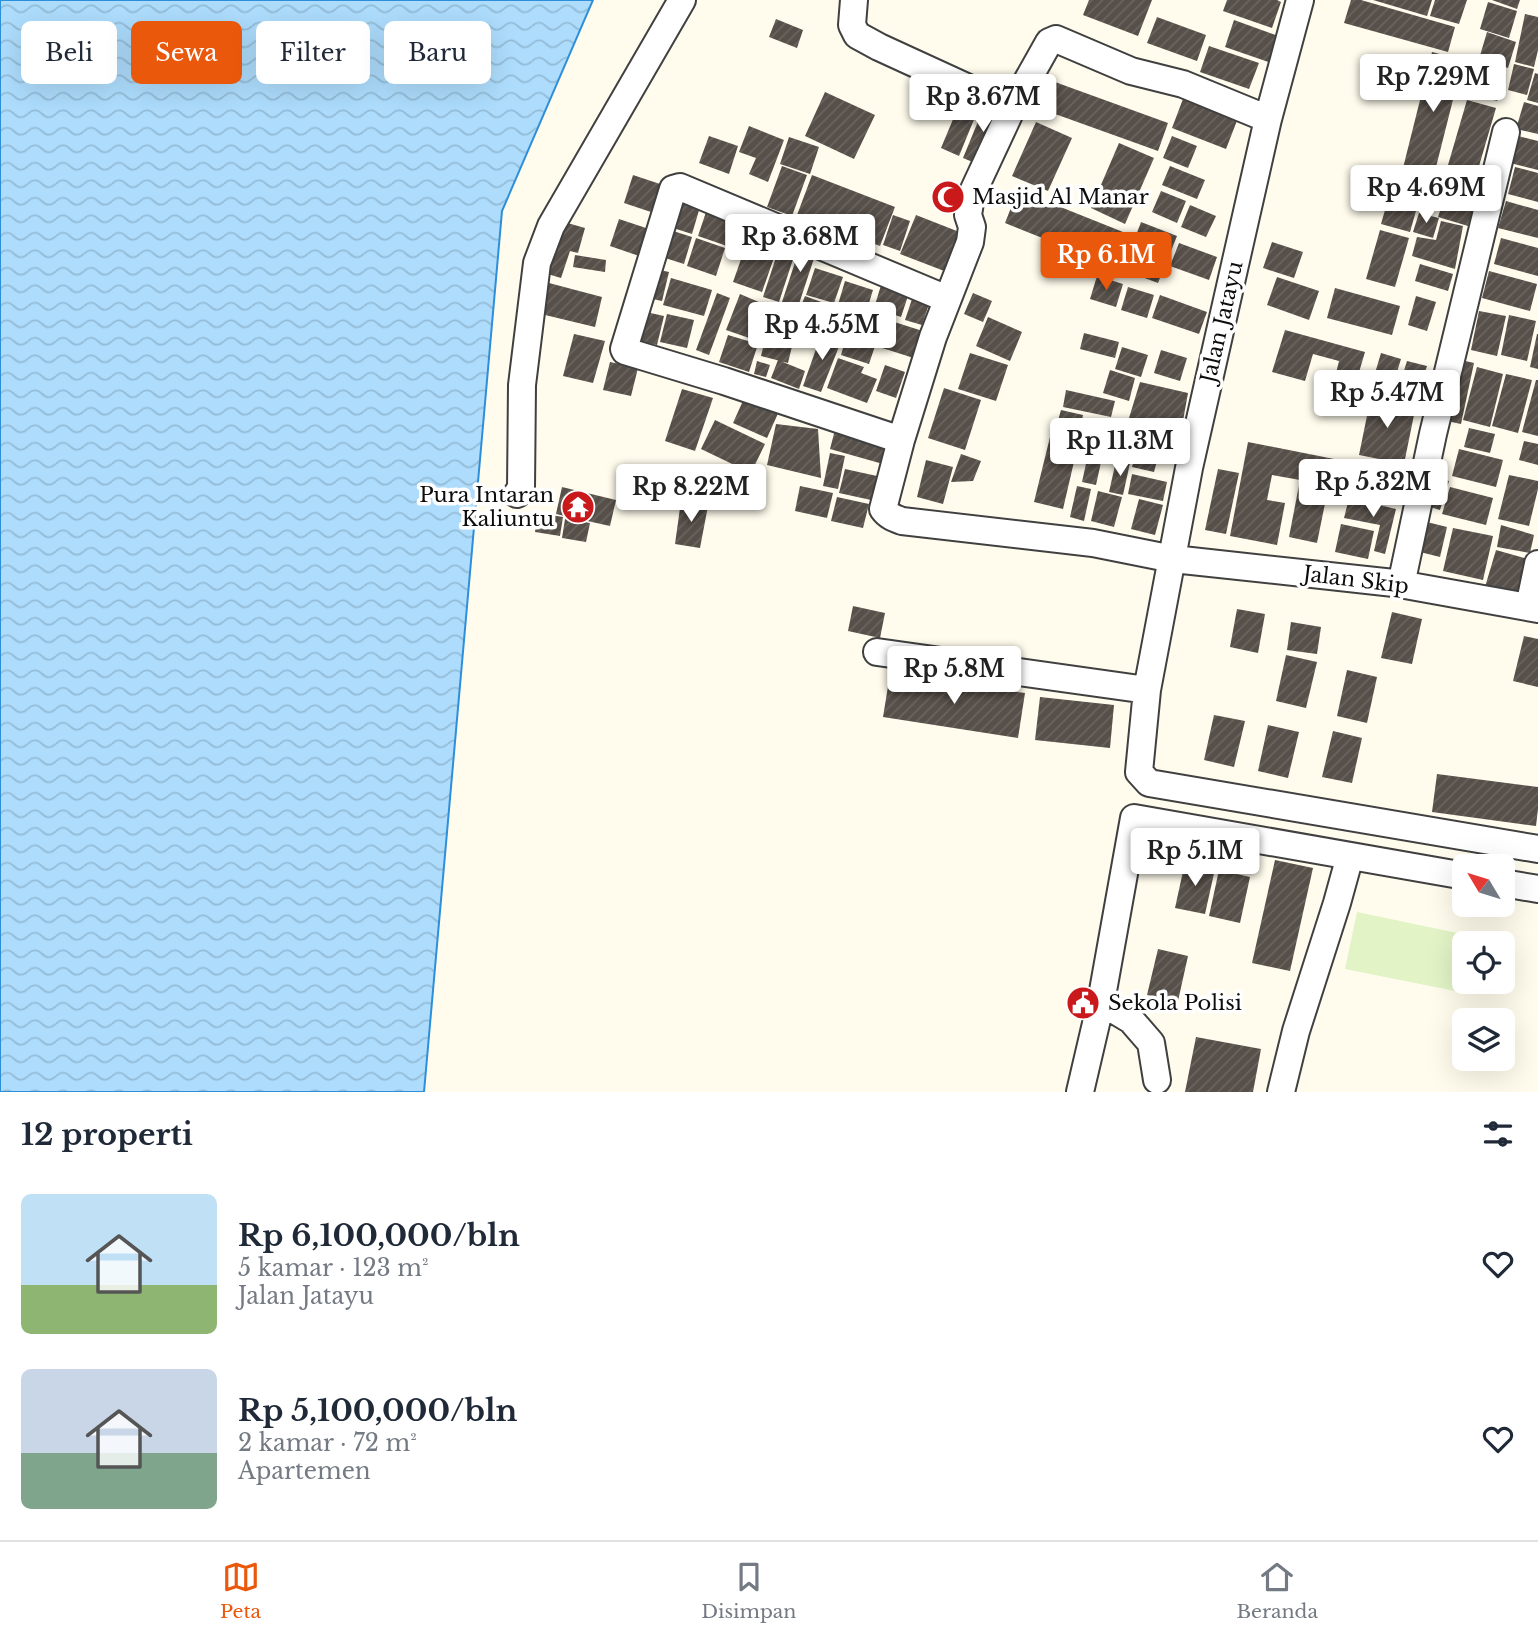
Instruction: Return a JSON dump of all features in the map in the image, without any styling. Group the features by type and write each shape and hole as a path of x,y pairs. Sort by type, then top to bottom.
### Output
{"street":[{"path":"517,494 521,488 522,385 537,262 551,226 682,0"},
{"path":"854,0 852,25 858,35 1012,108"},
{"name":"Jalan Jatayu","path":"1300,0 1268,119 1189,468 1147,690 1139,772 1149,783 1538,849"},
{"path":"947,299 680,187 673,189 624,349 901,440 933,338 972,235 968,215 971,197 1012,108 1052,40 1131,71 1183,84 1268,119"},
{"path":"1401,585 1433,434 1506,132"},
{"name":"Jalan Skip","path":"901,440 883,509 891,517 902,521 1093,543 1173,559 1401,585 1534,608"},
{"path":"1534,608 1538,564"},
{"path":"877,652 1147,690"},
{"path":"1080,1092 1101,1002 1134,818 1452,874"},
{"path":"1281,1092 1296,1031 1350,856"},
{"path":"1516,886 1538,890"},
{"path":"1101,1002 1131,1020 1151,1043 1157,1080"}],"green space":[{"path":"1357,912 1452,932 1452,990 1345,969"}],"water":[{"path":"0,0 593,0 502,211 424,1092 0,1092"}],"building":[{"path":"1089,0 1152,0 1138,36 1083,15"},
{"path":"1227,0 1281,2 1272,28 1223,11"},
{"path":"1351,0 1361,0 1455,27 1448,52 1344,23"},
{"path":"1373,0 1432,0 1427,16"},
{"path":"1435,0 1467,0 1459,24 1430,16"},
{"path":"1492,0 1520,0 1517,9"},
{"path":"1488,2 1517,11 1509,38 1480,29"},
{"path":"1525,14 1538,17 1538,50 1534,67 1515,62"},
{"path":"1157,17 1206,35 1197,61 1147,43"},
{"path":"776,19 803,30 797,48 769,37"},
{"path":"1234,20 1284,38 1274,64 1225,47"},
{"path":"1487,32 1516,42 1508,68 1479,59"},
{"path":"1209,46 1259,63 1249,89 1200,72"},
{"path":"1432,52 1463,60 1434,175 1403,168"},
{"path":"1514,64 1534,69 1527,95 1508,90"},
{"path":"1476,65 1505,74 1497,101 1468,92"},
{"path":"1535,73 1538,74 1538,103 1527,100"},
{"path":"1055,82 1168,123 1158,151 1044,110"},
{"path":"1186,91 1240,113 1226,149 1172,128"},
{"path":"825,92 875,115 854,159 805,136"},
{"path":"964,93 982,100 959,156 941,148"},
{"path":"1467,100 1496,108 1477,173 1448,165"},
{"path":"986,102 1003,110 980,165 963,158"},
{"path":"1524,102 1538,106 1538,134 1516,129"},
{"path":"1036,122 1072,138 1048,191 1012,176"},
{"path":"749,126 784,140 768,182 749,174 756,158 739,152"},
{"path":"709,136 738,146 729,174 699,163"},
{"path":"1172,136 1197,146 1188,168 1163,158"},
{"path":"1518,136 1538,141 1538,170 1510,163"},
{"path":"789,137 819,147 810,174 780,164"},
{"path":"1119,143 1154,158 1125,224 1091,208"},
{"path":"782,166 807,175 792,216 767,207"},
{"path":"1170,166 1205,180 1197,199 1162,185"},
{"path":"1515,167 1538,173 1538,202 1508,194"},
{"path":"1452,173 1482,182 1475,202 1445,193"},
{"path":"633,175 663,185 654,213 624,203"},
{"path":"812,175 895,207 880,246 797,215"},
{"path":"1395,175 1424,183 1410,232 1381,224"},
{"path":"1018,190 1123,232 1110,265 1005,223"},
{"path":"1161,191 1186,201 1177,223 1152,212"},
{"path":"1445,196 1475,206 1468,226 1438,217"},
{"path":"678,200 700,207 692,234 670,227"},
{"path":"1506,201 1538,210 1538,238 1498,228"},
{"path":"1190,205 1216,216 1206,237 1181,227"},
{"path":"707,209 737,218 727,246 698,236"},
{"path":"1419,213 1439,218 1433,238 1413,232"},
{"path":"893,215 910,221 900,251 883,245"},
{"path":"916,215 967,235 952,274 900,254"},
{"path":"619,219 649,229 639,256 610,246"},
{"path":"1441,221 1463,226 1455,269 1412,256 1417,237 1436,240"},
{"path":"564,222 585,228 578,253 570,251 561,278 541,272"},
{"path":"1141,222 1177,236 1158,283 1123,270"},
{"path":"753,225 782,235 762,292 733,282"},
{"path":"670,230 692,237 684,264 662,257"},
{"path":"1380,230 1409,238 1395,287 1366,279"},
{"path":"783,236 799,241 779,302 763,297"},
{"path":"696,238 725,248 716,276 687,266"},
{"path":"1501,238 1538,248 1538,276 1494,264"},
{"path":"802,241 818,246 798,307 782,302"},
{"path":"1272,242 1303,252 1294,278 1263,268"},
{"path":"1179,243 1217,257 1209,280 1170,266"},
{"path":"575,255 606,260 605,272 573,267"},
{"path":"1420,264 1453,274 1448,291 1415,281"},
{"path":"651,268 669,272 662,301 643,297"},
{"path":"815,268 843,277 834,303 806,295"},
{"path":"1489,271 1537,284 1530,311 1482,298"},
{"path":"1097,276 1123,284 1116,307 1090,299"},
{"path":"1277,277 1319,291 1309,320 1267,305"},
{"path":"671,278 712,290 704,316 663,305"},
{"path":"845,281 873,290 865,316 837,308"},
{"path":"882,282 910,290 901,317 874,308"},
{"path":"549,283 602,297 595,327 541,314"},
{"path":"1128,287 1154,295 1147,318 1121,310"},
{"path":"1335,288 1400,306 1392,335 1327,318"},
{"path":"915,290 932,295 922,325 905,320"},
{"path":"717,293 730,298 709,355 696,350"},
{"path":"973,293 992,301 983,322 964,314"},
{"path":"740,294 768,306 755,340 726,330"},
{"path":"1160,295 1207,312 1199,334 1152,318"},
{"path":"805,296 832,306 826,324 798,313"},
{"path":"1416,296 1436,302 1427,331 1408,325"},
{"path":"835,309 852,317 844,337 827,329"},
{"path":"637,310 664,316 657,345 630,339"},
{"path":"1479,311 1506,316 1497,356 1471,350"},
{"path":"774,312 798,320 794,332 770,325"},
{"path":"667,314 694,320 687,348 660,342"},
{"path":"1509,315 1536,321 1527,361 1501,355"},
{"path":"805,317 823,325 814,345 797,338"},
{"path":"988,317 1022,332 1010,361 976,346"},
{"path":"885,319 932,334 923,361 876,346"},
{"path":"768,327 795,334 788,363 761,356"},
{"path":"849,328 878,337 869,364 841,355"},
{"path":"1285,330 1365,352 1357,379 1336,373 1339,361 1313,354 1305,381 1272,372"},
{"path":"822,332 842,339 821,392 803,386"},
{"path":"1084,333 1119,342 1115,358 1080,349"},
{"path":"574,334 605,341 593,383 563,376"},
{"path":"1538,334 1538,369 1530,367"},
{"path":"728,335 758,344 749,372 719,362"},
{"path":"1122,347 1148,355 1141,377 1115,369"},
{"path":"1161,350 1187,358 1180,381 1154,373"},
{"path":"970,353 1008,365 996,401 958,389"},
{"path":"1381,353 1401,359 1392,388 1372,383"},
{"path":"838,358 864,367 861,373 877,379 867,403 827,388"},
{"path":"778,360 805,371 799,389 771,378"},
{"path":"1461,360 1474,363 1461,424 1447,421"},
{"path":"757,361 770,365 766,377 754,374"},
{"path":"1407,361 1427,366 1418,396 1398,390"},
{"path":"610,362 638,368 631,396 603,390"},
{"path":"885,365 905,372 896,398 876,391"},
{"path":"1477,367 1503,374 1490,427 1463,420"},
{"path":"1110,370 1135,378 1129,401 1103,393"},
{"path":"1506,374 1532,380 1518,433 1492,426"},
{"path":"1327,376 1356,385 1350,405 1321,396"},
{"path":"1538,380 1538,436 1522,432"},
{"path":"1140,382 1188,393 1181,432 1129,418"},
{"path":"944,388 981,400 965,450 928,438"},
{"path":"682,389 713,398 695,451 665,441"},
{"path":"1066,390 1115,401 1111,417 1063,407"},
{"path":"746,394 780,409 767,438 733,423"},
{"path":"1371,396 1416,405 1404,464 1359,455"},
{"path":"1061,410 1083,415 1080,430 1057,424"},
{"path":"715,420 765,444 751,473 701,449"},
{"path":"776,424 818,429 821,478 767,465"},
{"path":"836,426 889,440 883,464 830,449"},
{"path":"1469,428 1495,434 1490,453 1464,447"},
{"path":"1052,429 1080,436 1063,509 1034,502"},
{"path":"1143,429 1165,434 1161,448 1139,443"},
{"path":"1524,441 1538,444 1538,465 1519,460"},
{"path":"1248,442 1334,459 1317,543 1289,537 1300,480 1272,475 1267,500 1285,503 1277,545 1230,536"},
{"path":"1105,448 1118,449 1114,462 1104,462"},
{"path":"1459,449 1503,460 1496,487 1452,476"},
{"path":"1089,450 1103,453 1096,485 1082,482"},
{"path":"1136,452 1158,457 1154,472 1132,467"},
{"path":"830,453 845,456 838,489 823,486"},
{"path":"961,454 981,461 973,481 951,482"},
{"path":"926,460 953,467 943,504 917,497"},
{"path":"1116,461 1130,463 1123,495 1109,492"},
{"path":"1348,462 1368,468 1359,497 1340,491"},
{"path":"1372,462 1391,468 1383,497 1363,491"},
{"path":"845,469 877,476 871,500 839,493"},
{"path":"1218,469 1239,473 1226,534 1205,530"},
{"path":"1132,474 1167,482 1163,501 1128,494"},
{"path":"1429,475 1449,481 1440,510 1420,504"},
{"path":"1509,475 1538,481 1529,526 1498,519"},
{"path":"800,486 833,493 827,518 795,511"},
{"path":"1077,486 1091,489 1084,521 1070,517"},
{"path":"562,487 616,500 610,526 556,514"},
{"path":"1450,487 1493,498 1486,525 1442,514"},
{"path":"1098,491 1122,497 1114,527 1091,521"},
{"path":"837,497 869,504 863,528 831,521"},
{"path":"1349,498 1396,509 1385,554 1374,551 1380,525 1344,518"},
{"path":"1139,499 1163,505 1155,535 1131,529"},
{"path":"681,501 708,506 700,548 675,544"},
{"path":"538,513 563,517 560,536 535,532"},
{"path":"565,519 590,523 586,542 562,538"},
{"path":"1427,522 1447,527 1440,557 1420,552"},
{"path":"1341,524 1374,531 1368,559 1335,552"},
{"path":"1501,525 1534,535 1530,553 1497,547"},
{"path":"1453,528 1493,536 1483,580 1443,571"},
{"path":"1496,550 1528,559 1517,596 1485,587"},
{"path":"853,606 885,613 880,638 848,631"},
{"path":"1237,609 1265,614 1258,653 1230,647"},
{"path":"1392,612 1422,619 1412,664 1381,658"},
{"path":"1291,622 1321,627 1317,654 1287,650"},
{"path":"1524,636 1538,639 1538,687 1513,681"},
{"path":"1286,655 1317,662 1306,708 1276,701"},
{"path":"1347,670 1377,677 1367,723 1337,716"},
{"path":"890,674 1025,693 1018,738 883,717"},
{"path":"1040,697 1114,705 1110,748 1035,740"},
{"path":"1214,715 1245,721 1234,767 1204,760"},
{"path":"1268,725 1299,732 1288,778 1258,771"},
{"path":"1333,731 1362,738 1352,783 1322,777"},
{"path":"1437,774 1538,787 1536,826 1432,812"},
{"path":"1275,860 1313,868 1290,971 1252,963"},
{"path":"1185,862 1215,869 1205,914 1175,908"},
{"path":"1219,870 1250,877 1240,923 1209,916"},
{"path":"1158,949 1188,956 1178,1001 1147,995"},
{"path":"1196,1037 1261,1049 1253,1092 1185,1092"}],"place":[{"name":"Masjid Al Manar","path":"948,197"},
{"name":"Pura Intaran Kaliuntu","path":"578,507"},
{"name":"Sekola Polisi","path":"1083,1003"}]}
